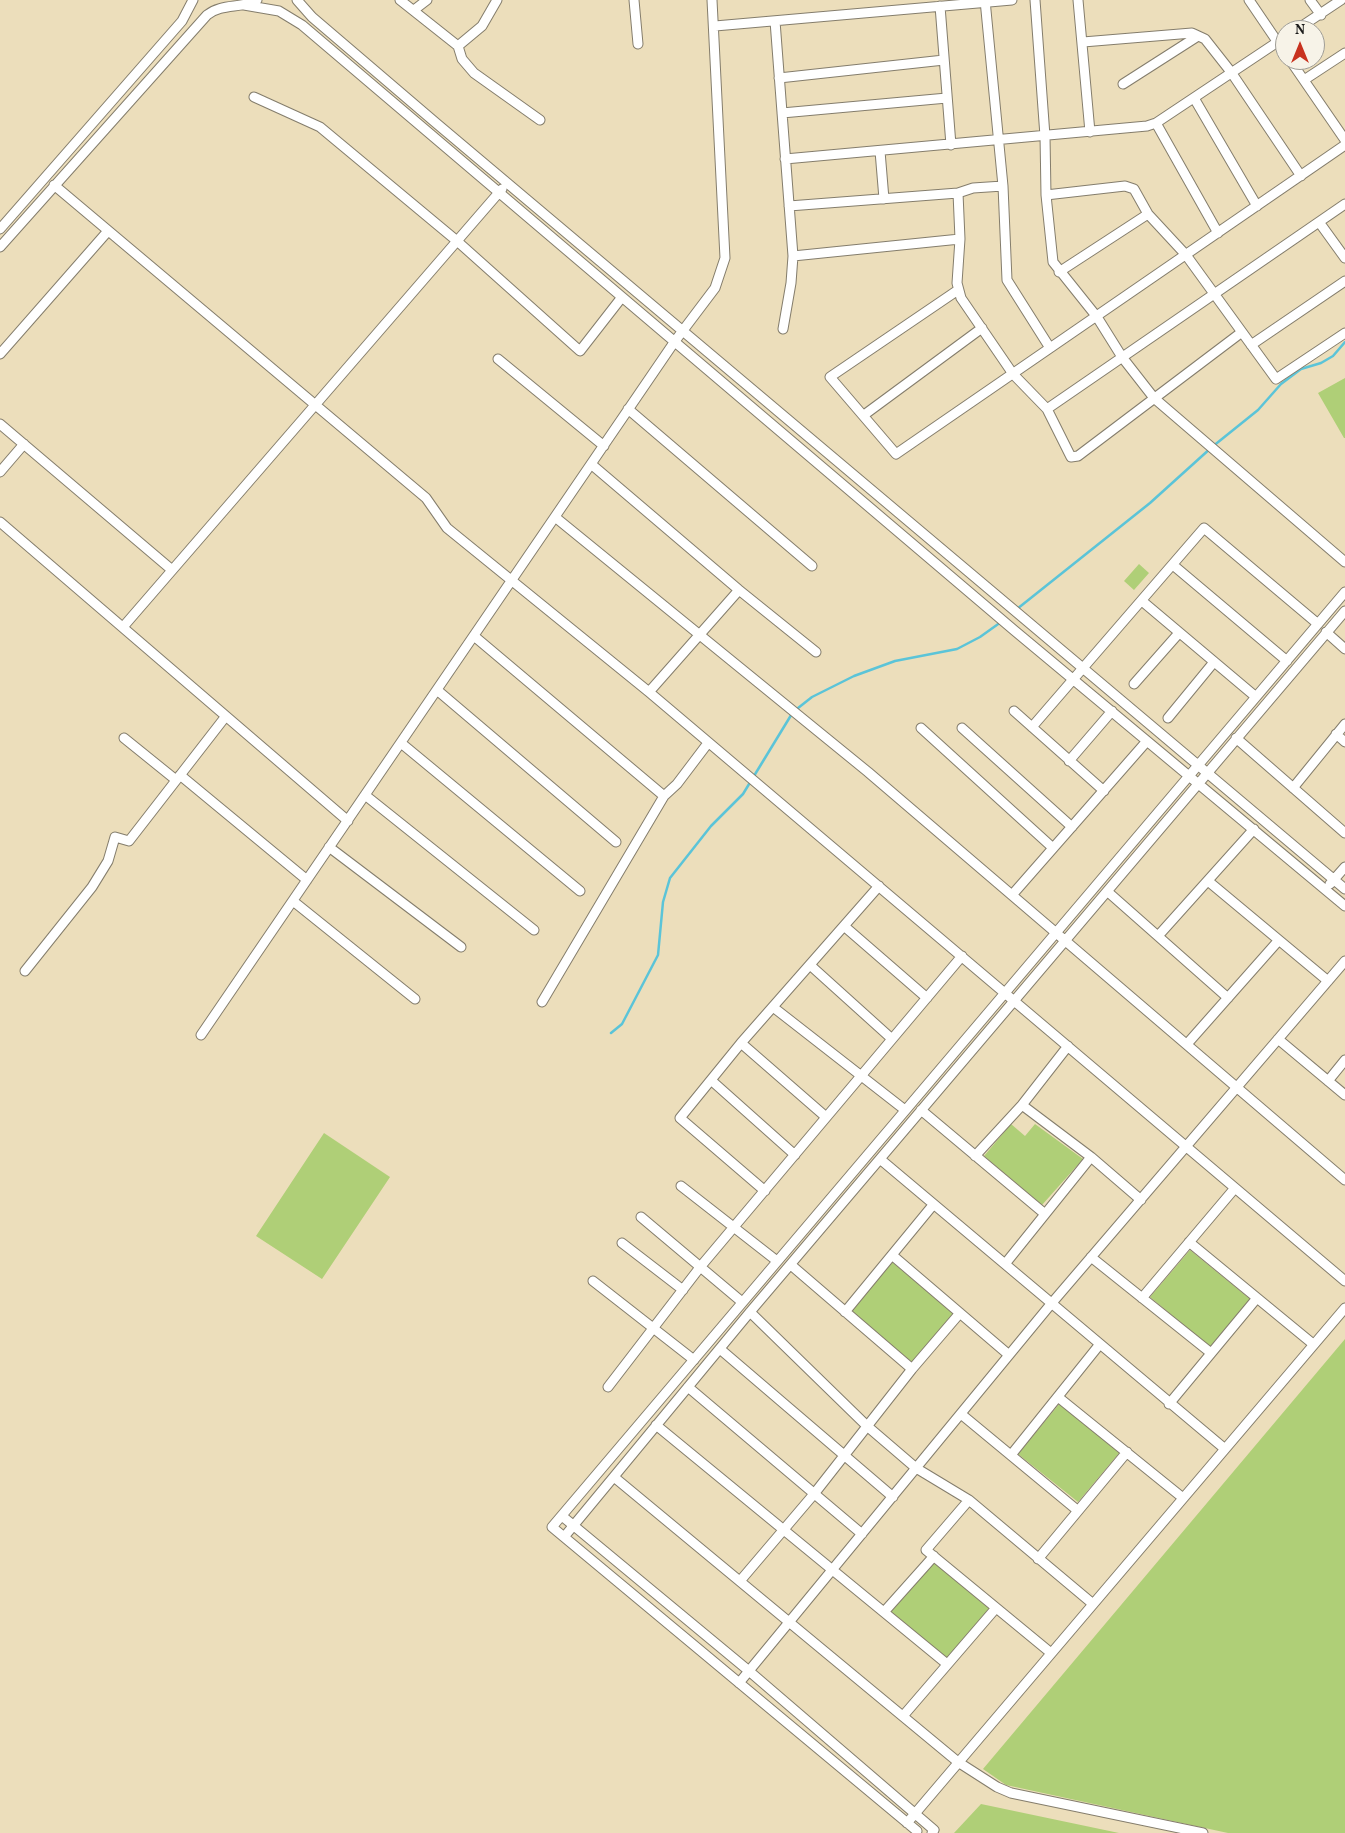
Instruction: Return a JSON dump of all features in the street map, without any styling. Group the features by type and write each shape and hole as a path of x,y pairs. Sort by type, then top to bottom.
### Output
{"street":[{"path":"0,229 182,21 193,0"},
{"path":"215,0 279,12 302,25 1015,631 1345,906"},
{"path":"0,247 207,15 217,8 257,0"},
{"path":"297,0 312,17 507,183 1345,889"},
{"path":"400,0 458,46 462,60 474,73 540,120"},
{"path":"414,10 427,0"},
{"path":"458,46 482,26 497,0"},
{"path":"634,0 638,44"},
{"path":"202,1035 628,409 714,288 725,258 715,26 712,0"},
{"path":"715,26 1012,0"},
{"path":"1035,0 1045,136 1046,195 1053,262 1058,272 1097,317 1122,357 1154,398 1345,562"},
{"path":"1078,0 1090,132"},
{"path":"1249,0 1275,32"},
{"path":"1310,0 1321,15"},
{"path":"1313,20 1341,0"},
{"path":"985,1 1003,186 1006,280 1050,348"},
{"path":"940,6 951,145"},
{"path":"775,21 793,256 791,283 783,329"},
{"path":"1083,42 1192,33 1205,39 1231,72 1301,176"},
{"path":"1124,84 1198,36"},
{"path":"785,159 1136,128 1156,123 1275,43"},
{"path":"1304,80 1345,53"},
{"path":"779,78 944,60"},
{"path":"1297,70 1345,140"},
{"path":"254,97 320,127 457,241 580,350 622,297"},
{"path":"782,113 947,98"},
{"path":"1194,98 1257,206"},
{"path":"1156,123 1218,233"},
{"path":"958,290 830,377 896,454 1345,145"},
{"path":"880,151 884,198"},
{"path":"123,627 507,183"},
{"path":"54,185 426,498 446,528 649,692 1345,1281"},
{"path":"789,206 958,193 973,188 1003,186"},
{"path":"1046,195 1130,187 1148,214 1186,255 1276,380 1345,333"},
{"path":"958,193 960,239 958,290 961,298 1013,374 1047,409 1069,456 1074,458 1242,332"},
{"path":"1047,409 1345,204"},
{"path":"1058,272 1148,214"},
{"path":"1319,222 1345,258"},
{"path":"0,354 108,231"},
{"path":"793,256 960,239"},
{"path":"1251,345 1345,281"},
{"path":"864,415 982,328"},
{"path":"498,359 604,446"},
{"path":"628,409 812,566"},
{"path":"0,424 172,570"},
{"path":"0,472 24,444"},
{"path":"591,464 739,590 816,652"},
{"path":"555,517 868,772 1345,1180"},
{"path":"0,522 348,821"},
{"path":"1032,727 1204,528 1318,624"},
{"path":"1173,565 1287,661"},
{"path":"649,692 739,590"},
{"path":"925,1822 916,1832 552,1527 1345,592"},
{"path":"1142,601 1256,697"},
{"path":"564,1537 750,1312 1013,1000 1108,892 1345,611"},
{"path":"1326,632 1345,648"},
{"path":"1134,684 1179,633"},
{"path":"474,636 664,796"},
{"path":"1168,718 1214,662"},
{"path":"437,690 616,842"},
{"path":"1014,711 1104,792"},
{"path":"1069,761 1112,711"},
{"path":"25,971 92,887 108,861 115,837 129,841 226,716"},
{"path":"1293,788 1345,724"},
{"path":"921,728 1053,848"},
{"path":"962,728 1072,827"},
{"path":"1336,734 1345,742"},
{"path":"124,738 178,778 307,880"},
{"path":"1236,738 1345,833"},
{"path":"1012,895 1148,741"},
{"path":"401,743 580,891"},
{"path":"542,1002 664,796 677,784 708,743"},
{"path":"365,795 534,930"},
{"path":"1158,936 1254,830"},
{"path":"330,847 461,947"},
{"path":"1325,890 1345,867"},
{"path":"1208,881 1328,981"},
{"path":"765,1190 680,1118 741,1043 879,886"},
{"path":"1108,892 1228,998"},
{"path":"293,901 415,999"},
{"path":"844,926 927,998"},
{"path":"1187,1044 1279,940"},
{"path":"608,1387 701,1266 962,956"},
{"path":"739,1683 1051,1304 1345,961"},
{"path":"810,965 892,1039"},
{"path":"773,1007 905,1110"},
{"path":"1278,1039 1345,1095"},
{"path":"741,1043 826,1117"},
{"path":"975,1156 1022,1105 1068,1046"},
{"path":"1328,1081 1345,1060"},
{"path":"712,1081 795,1155"},
{"path":"1022,1105 1091,1157 1141,1200"},
{"path":"921,1110 1045,1214"},
{"path":"1005,1264 1091,1157"},
{"path":"880,1159 1169,1404 1225,1449"},
{"path":"682,1186 777,1261"},
{"path":"1142,1298 1235,1188"},
{"path":"845,1312 933,1205"},
{"path":"641,1217 742,1302"},
{"path":"1189,1242 1313,1344"},
{"path":"622,1243 683,1290"},
{"path":"892,1255 1009,1355"},
{"path":"1091,1257 1211,1353"},
{"path":"790,1265 912,1369"},
{"path":"593,1281 694,1360"},
{"path":"1169,1404 1257,1298"},
{"path":"907,1823 1345,1308"},
{"path":"750,1312 867,1426 916,1468 969,1500 1093,1604"},
{"path":"740,1581 814,1494 912,1369 960,1313"},
{"path":"1011,1455 1100,1344"},
{"path":"720,1349 893,1497"},
{"path":"688,1387 862,1534"},
{"path":"1058,1397 1183,1498"},
{"path":"961,1414 1078,1510"},
{"path":"656,1425 947,1664"},
{"path":"1038,1558 1127,1452"},
{"path":"614,1477 958,1762 997,1787 1011,1793 1203,1833"},
{"path":"969,1500 926,1550 1051,1653"},
{"path":"562,1516 749,1671 925,1822 934,1830 932,1833"},
{"path":"884,1612 934,1556"},
{"path":"903,1716 996,1608"}],"green space":[{"path":"1345,378 1345,438 1344,438 1318,393"},
{"path":"1139,564 1149,573 1134,590 1124,581"},
{"path":"1011,1124 1025,1136 1035,1124 1083,1159 1042,1205 984,1156"},
{"path":"324,1133 390,1177 322,1279 256,1236"},
{"path":"1190,1250 1250,1299 1210,1347 1150,1297"},
{"path":"892,1262 954,1314 913,1363 850,1311"},
{"path":"1345,1339 1345,1833 1228,1833 1006,1785 983,1769"},
{"path":"1060,1403 1120,1452 1078,1502 1018,1454"},
{"path":"932,1561 990,1609 948,1659 890,1611"},
{"path":"981,1804 1119,1833 954,1833"}],"waterway":[{"path":"1017,609 1150,503 1212,447 1258,410 1281,384 1301,369 1321,363 1333,356 1345,342"},
{"path":"611,1033 622,1024 658,955 663,902 670,878 711,826 743,794 793,712 812,697 854,676 895,661 957,649 980,637 1001,622"}]}
